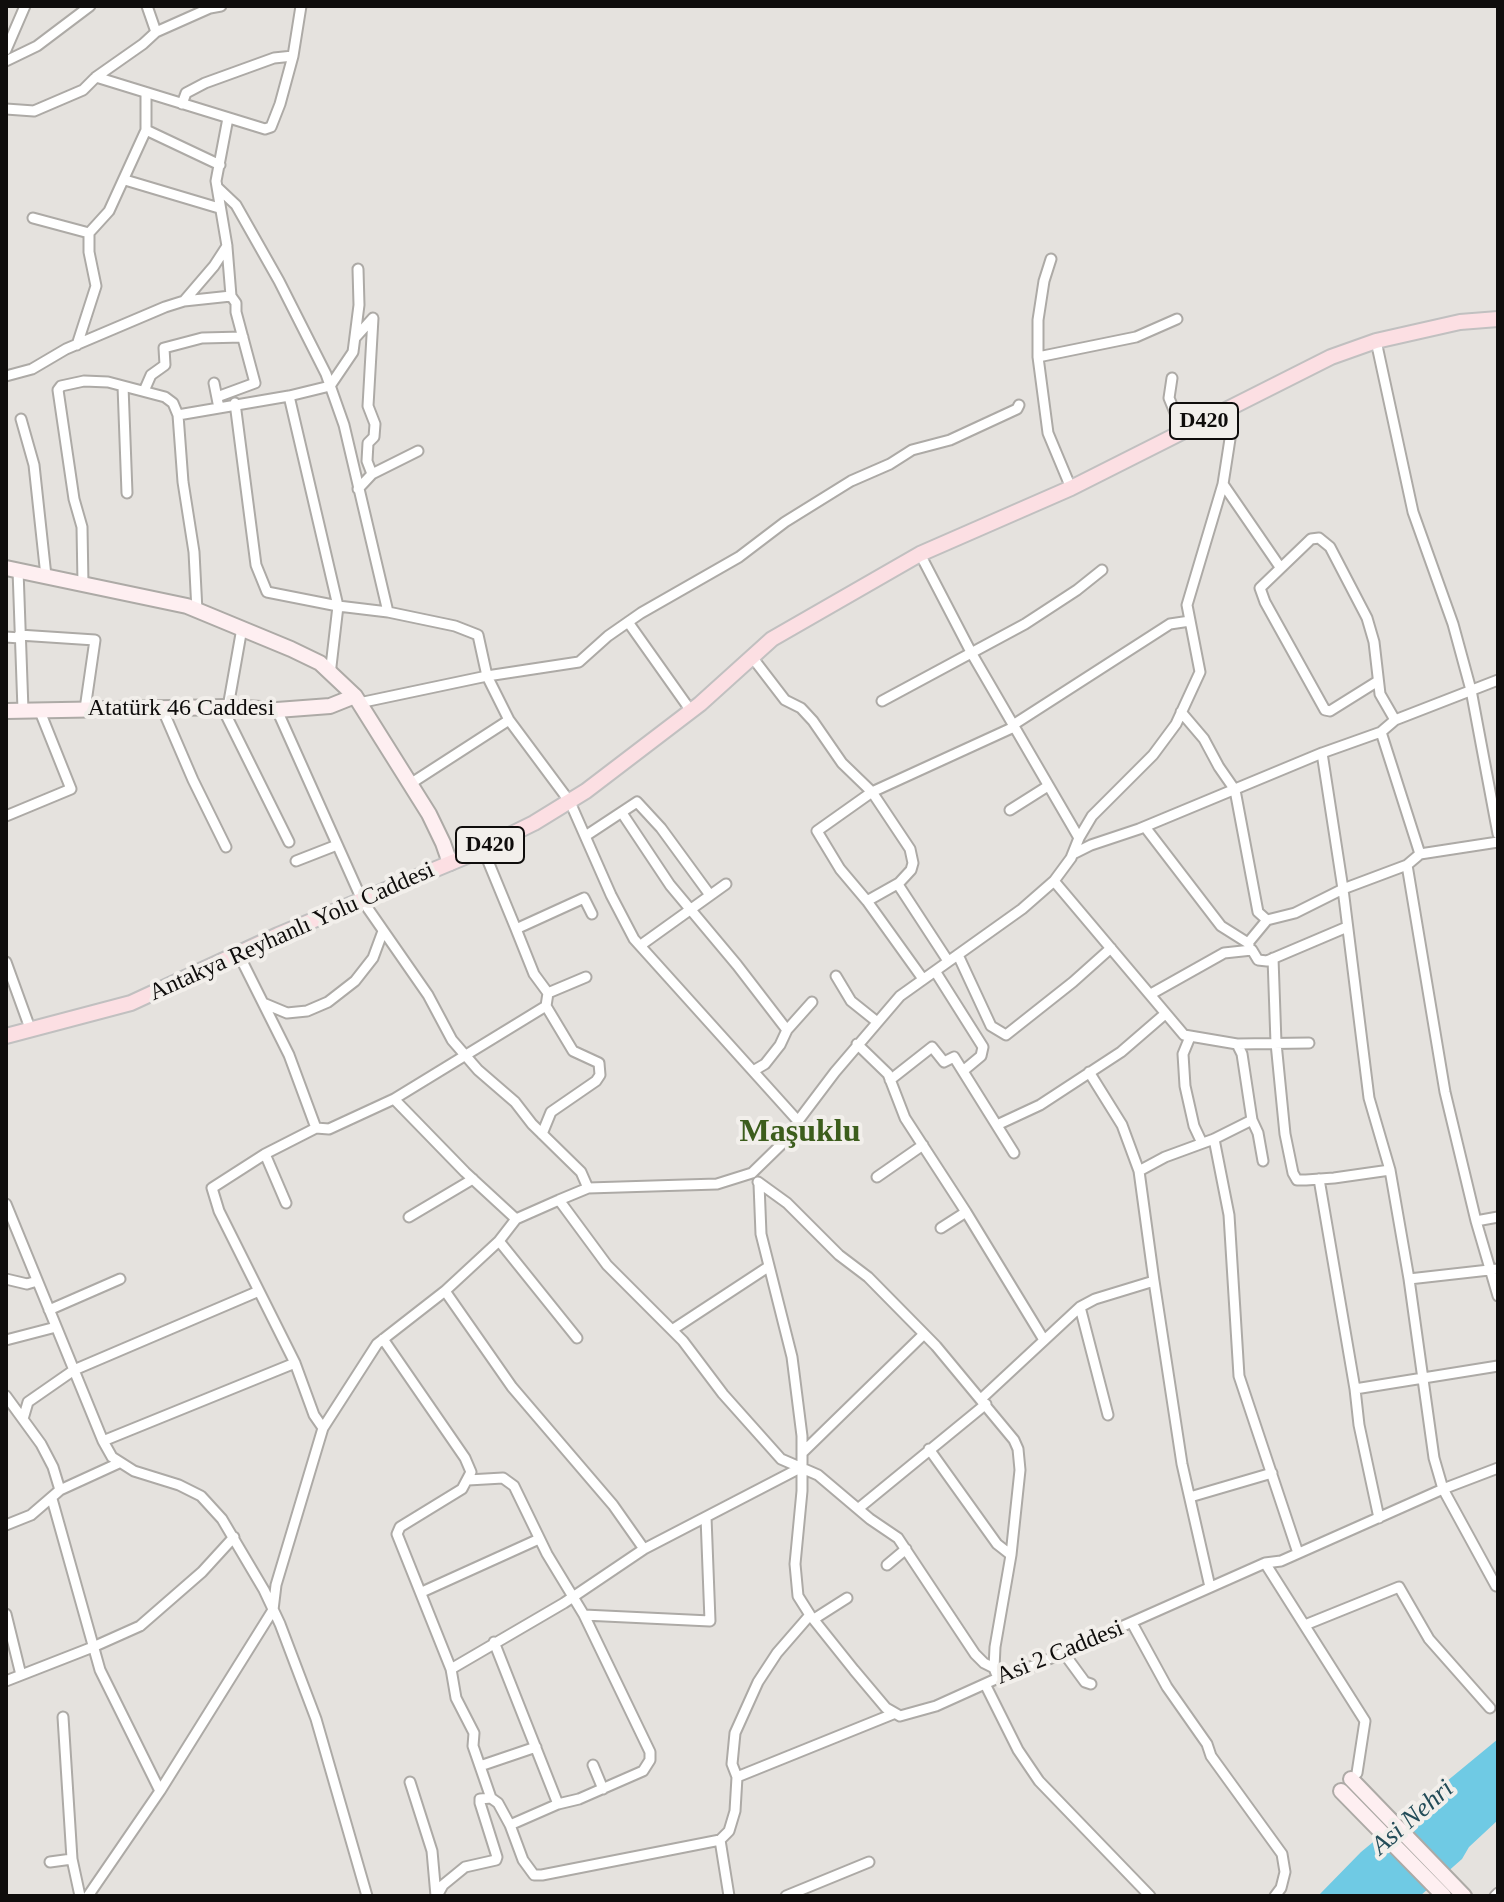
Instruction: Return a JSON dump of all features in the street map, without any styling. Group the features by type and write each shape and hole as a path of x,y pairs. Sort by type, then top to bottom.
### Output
{"main road":[{"name":"D420","path":"920,554 1071,488 1331,357 1376,341 1460,322 1498,319"},
{"name":"Antakya Reyhanlı Yolu Caddesi","path":"6,1036 131,1003 238,953 483,849 570,802 691,711 772,639 920,554"}],"street":[{"path":"6,50 25,6"},
{"path":"6,61 37,46 90,6"},
{"path":"147,6 156,32"},
{"path":"6,109 34,111 83,90 156,32 218,6"},
{"path":"96,77 265,129 271,127 293,56 301,6"},
{"path":"182,104 186,93 205,83 274,58 293,56"},
{"path":"77,345 96,286 89,252 89,233 109,211 146,130 146,93"},
{"path":"178,415 218,401 255,383 236,303 231,296 227,246 216,181 228,118"},
{"path":"146,130 220,165"},
{"path":"125,180 219,208"},
{"path":"218,188 236,205 272,268 330,386 344,425 388,612"},
{"path":"33,218 89,233"},
{"path":"184,301 227,246"},
{"path":"1051,259 1039,311 1038,357 1048,433 1071,488"},
{"path":"218,401 235,403 289,396 330,386 353,352 359,305 358,269"},
{"path":"6,376 32,369 77,345 184,301 231,296"},
{"path":"355,338 373,318 368,406 375,424 374,437 368,443 367,461 372,474"},
{"path":"1038,357 1136,337 1177,319"},
{"path":"144,391 151,375 165,365 164,348 202,338 243,337"},
{"path":"1376,341 1413,512 1453,624 1471,690 1498,834"},
{"path":"1172,378 1169,398 1183,432"},
{"path":"83,584 82,527 74,499 58,390 61,386 84,381 144,391 165,397 173,403 178,415 183,482 194,552 197,611"},
{"path":"214,383 218,401"},
{"path":"123,386 127,493"},
{"path":"289,396 338,606 330,675"},
{"path":"235,403 256,565 267,592 388,612 455,626 478,635 487,676 509,720 570,802 634,939 798,1121"},
{"path":"357,700 579,662 628,622 739,557 785,522 851,481 890,464 912,450 950,440 1017,409 1019,405"},
{"path":"1071,858 1092,816 1153,755 1176,724 1200,672 1187,605 1223,484 1230,439 1228,408"},
{"path":"21,419 34,465 46,576"},
{"path":"358,489 372,474 418,451"},
{"path":"1223,484 1280,567"},
{"path":"1378,681 1330,711 1325,710 1265,602 1260,588 1311,539 1319,538 1330,547 1367,618 1374,642 1380,694 1395,720"},
{"path":"920,554 972,654 1079,838"},
{"path":"23,710 20,636 12,569 197,611 320,663 357,700 410,784 443,843 450,863"},
{"path":"882,701 1025,624 1102,570"},
{"path":"923,979 840,869 817,831 872,792 1014,726 1170,624 1190,621"},
{"path":"628,622 691,711"},
{"path":"242,628 225,707 289,842"},
{"path":"6,637 95,640 85,709"},
{"path":"752,657 785,700 801,708 842,763 872,792 910,849 911,870 899,883 867,901"},
{"path":"88,1896 160,1791 273,1610 300,1498 323,1428 362,1364 383,1339 445,1291 499,1241 516,1219 588,1188 717,1184 752,1173 791,1135 798,1121 857,1044 900,996 1022,909 1054,881 1075,851 1145,827 1322,753 1381,732 1395,720 1498,680"},
{"name":"Atatürk 46 Caddesi","path":"6,711 225,707 277,710 330,706 357,700"},
{"path":"162,708 226,847"},
{"path":"6,816 71,789 39,709"},
{"path":"277,710 362,900 410,967 452,1040 581,1172 588,1188"},
{"path":"1181,712 1204,739 1235,790 1258,912 1267,920"},
{"path":"410,784 509,720"},
{"path":"1381,732 1420,854"},
{"path":"1322,753 1343,889 1369,1098 1390,1170 1434,1458 1443,1489 1496,1586"},
{"path":"1010,810 1048,786"},
{"path":"587,835 637,802 661,828 710,895"},
{"path":"622,813 670,885 787,1030"},
{"path":"1145,827 1221,926 1250,946 1258,960 1267,961 1347,927"},
{"path":"1151,994 1224,953 1250,946 1267,920 1295,913 1343,889 1407,865 1420,854 1498,842"},
{"path":"296,861 337,845"},
{"path":"483,849 534,974 548,993 546,1006 573,1051 599,1063 601,1068 596,1081 551,1112 542,1134"},
{"path":"1407,865 1445,1092 1476,1221 1494,1269 1498,1296"},
{"path":"1054,881 1184,1035 1237,1044 1309,1043"},
{"path":"899,883 953,958 991,1026 1006,1035 1111,948"},
{"path":"641,945 726,884"},
{"path":"516,929 584,898 592,914"},
{"path":"263,1003 287,1013 307,1011 328,1002 355,981 373,958 383,931"},
{"path":"238,953 289,1055 316,1128"},
{"path":"1273,958 1276,1043 1285,1134 1293,1173 1297,1180 1390,1170"},
{"path":"6,962 31,1031"},
{"path":"935,971 983,1047 981,1056 963,1071"},
{"path":"836,976 851,1001 876,1021"},
{"path":"548,993 586,977"},
{"path":"753,1071 765,1064 787,1030 812,1002"},
{"path":"323,1428 314,1415 295,1363 219,1211 212,1188 265,1154 316,1128 329,1129 394,1099 546,1006"},
{"path":"997,1125 1040,1105 1121,1052 1165,1014"},
{"path":"1190,1037 1183,1054 1185,1086 1194,1126 1202,1143"},
{"path":"857,1044 888,1074 905,1118 1044,1340"},
{"path":"1237,1044 1244,1063 1252,1120 1258,1133 1263,1161"},
{"path":"890,1080 932,1047 944,1062 954,1057 1014,1153"},
{"path":"1089,1072 1122,1125 1139,1171 1182,1464 1210,1587"},
{"path":"394,1099 516,1219"},
{"path":"1139,1171 1252,1120"},
{"path":"1214,1139 1229,1215 1239,1376 1298,1553"},
{"path":"877,1177 923,1145"},
{"path":"265,1154 286,1203"},
{"path":"752,1173 759,1184 787,1203 839,1255 868,1277 924,1334 1014,1440 1020,1470 996,1673"},
{"path":"409,1217 473,1179"},
{"path":"1319,1179 1359,1425 1379,1518"},
{"path":"759,1184 761,1234 792,1357 802,1453 796,1583 801,1604 893,1714"},
{"path":"559,1200 607,1265 683,1341 723,1394 781,1459 836,1487 918,1557 975,1654 996,1673"},
{"path":"6,1204 10,1227 37,1281 103,1441 119,1463 201,1496 222,1519 264,1590 316,1719 367,1896"},
{"path":"941,1228 966,1212"},
{"path":"1476,1221 1498,1217"},
{"path":"499,1241 577,1338"},
{"path":"672,1330 768,1267"},
{"path":"1409,1279 1494,1269"},
{"path":"6,1279 27,1284 37,1281"},
{"path":"49,1310 120,1279"},
{"path":"859,1508 984,1402 1080,1307 1095,1299 1154,1281"},
{"path":"23,1419 28,1402 74,1370 259,1291"},
{"path":"445,1291 512,1387 613,1505 644,1549"},
{"path":"1080,1307 1108,1415"},
{"path":"6,1340 56,1327"},
{"path":"802,1453 924,1334"},
{"path":"383,1339 465,1458 471,1472 462,1489 400,1527 397,1534 451,1669 456,1698 474,1733 473,1746 491,1798 498,1803 523,1860 534,1875 720,1840 729,1831 735,1811 737,1777 732,1764 735,1733 764,1673 777,1653 812,1617 847,1598"},
{"path":"103,1441 295,1363"},
{"path":"1355,1389 1498,1366"},
{"path":"6,1396 53,1467 56,1495 100,1670 160,1791"},
{"path":"929,1449 997,1544 1011,1555"},
{"path":"6,1525 31,1515 56,1495 119,1463"},
{"path":"451,1669 573,1596 644,1549 802,1467"},
{"name":"Asi 2 Caddesi","path":"737,1777 893,1714 906,1716 985,1684 996,1673 1063,1652 1265,1563 1281,1561 1498,1468"},
{"path":"1190,1497 1272,1473"},
{"path":"468,1480 503,1478 514,1486 539,1539 584,1615 650,1752 650,1760 643,1771 510,1825"},
{"path":"584,1615 710,1621 706,1517"},
{"path":"6,1681 140,1626 202,1572 234,1537"},
{"path":"422,1592 539,1539"},
{"path":"887,1565 906,1549"},
{"path":"1265,1563 1365,1721 1350,1781"},
{"path":"1305,1625 1399,1587 1429,1639 1490,1708"},
{"path":"264,1590 275,1593"},
{"path":"6,1614 21,1675"},
{"path":"1132,1623 1167,1687 1282,1854 1285,1872 1281,1888 1275,1896"},
{"path":"494,1642 558,1804"},
{"path":"1063,1652 1085,1682 1091,1684"},
{"path":"985,1684 1018,1750 1039,1781 1150,1896"},
{"path":"63,1717 72,1859 80,1896"},
{"path":"480,1766 536,1747"},
{"path":"593,1765 603,1789"},
{"path":"1350,1781 1444,1896"},
{"path":"1350,1781 1464,1896"},
{"path":"410,1782 432,1851 437,1896"},
{"path":"437,1896 443,1885 465,1867 496,1860 480,1803 480,1799 491,1798"},
{"path":"720,1840 729,1896"},
{"path":"50,1862 72,1859"},
{"path":"786,1896 869,1862"}],"water":[{"name":"Asi Nehri","path":"1498,1739 1498,1820 1469,1847 1462,1859 1420,1896 1318,1896 1361,1852"}],"district":[{"name":"Maşuklu","path":"800,1133"}]}
